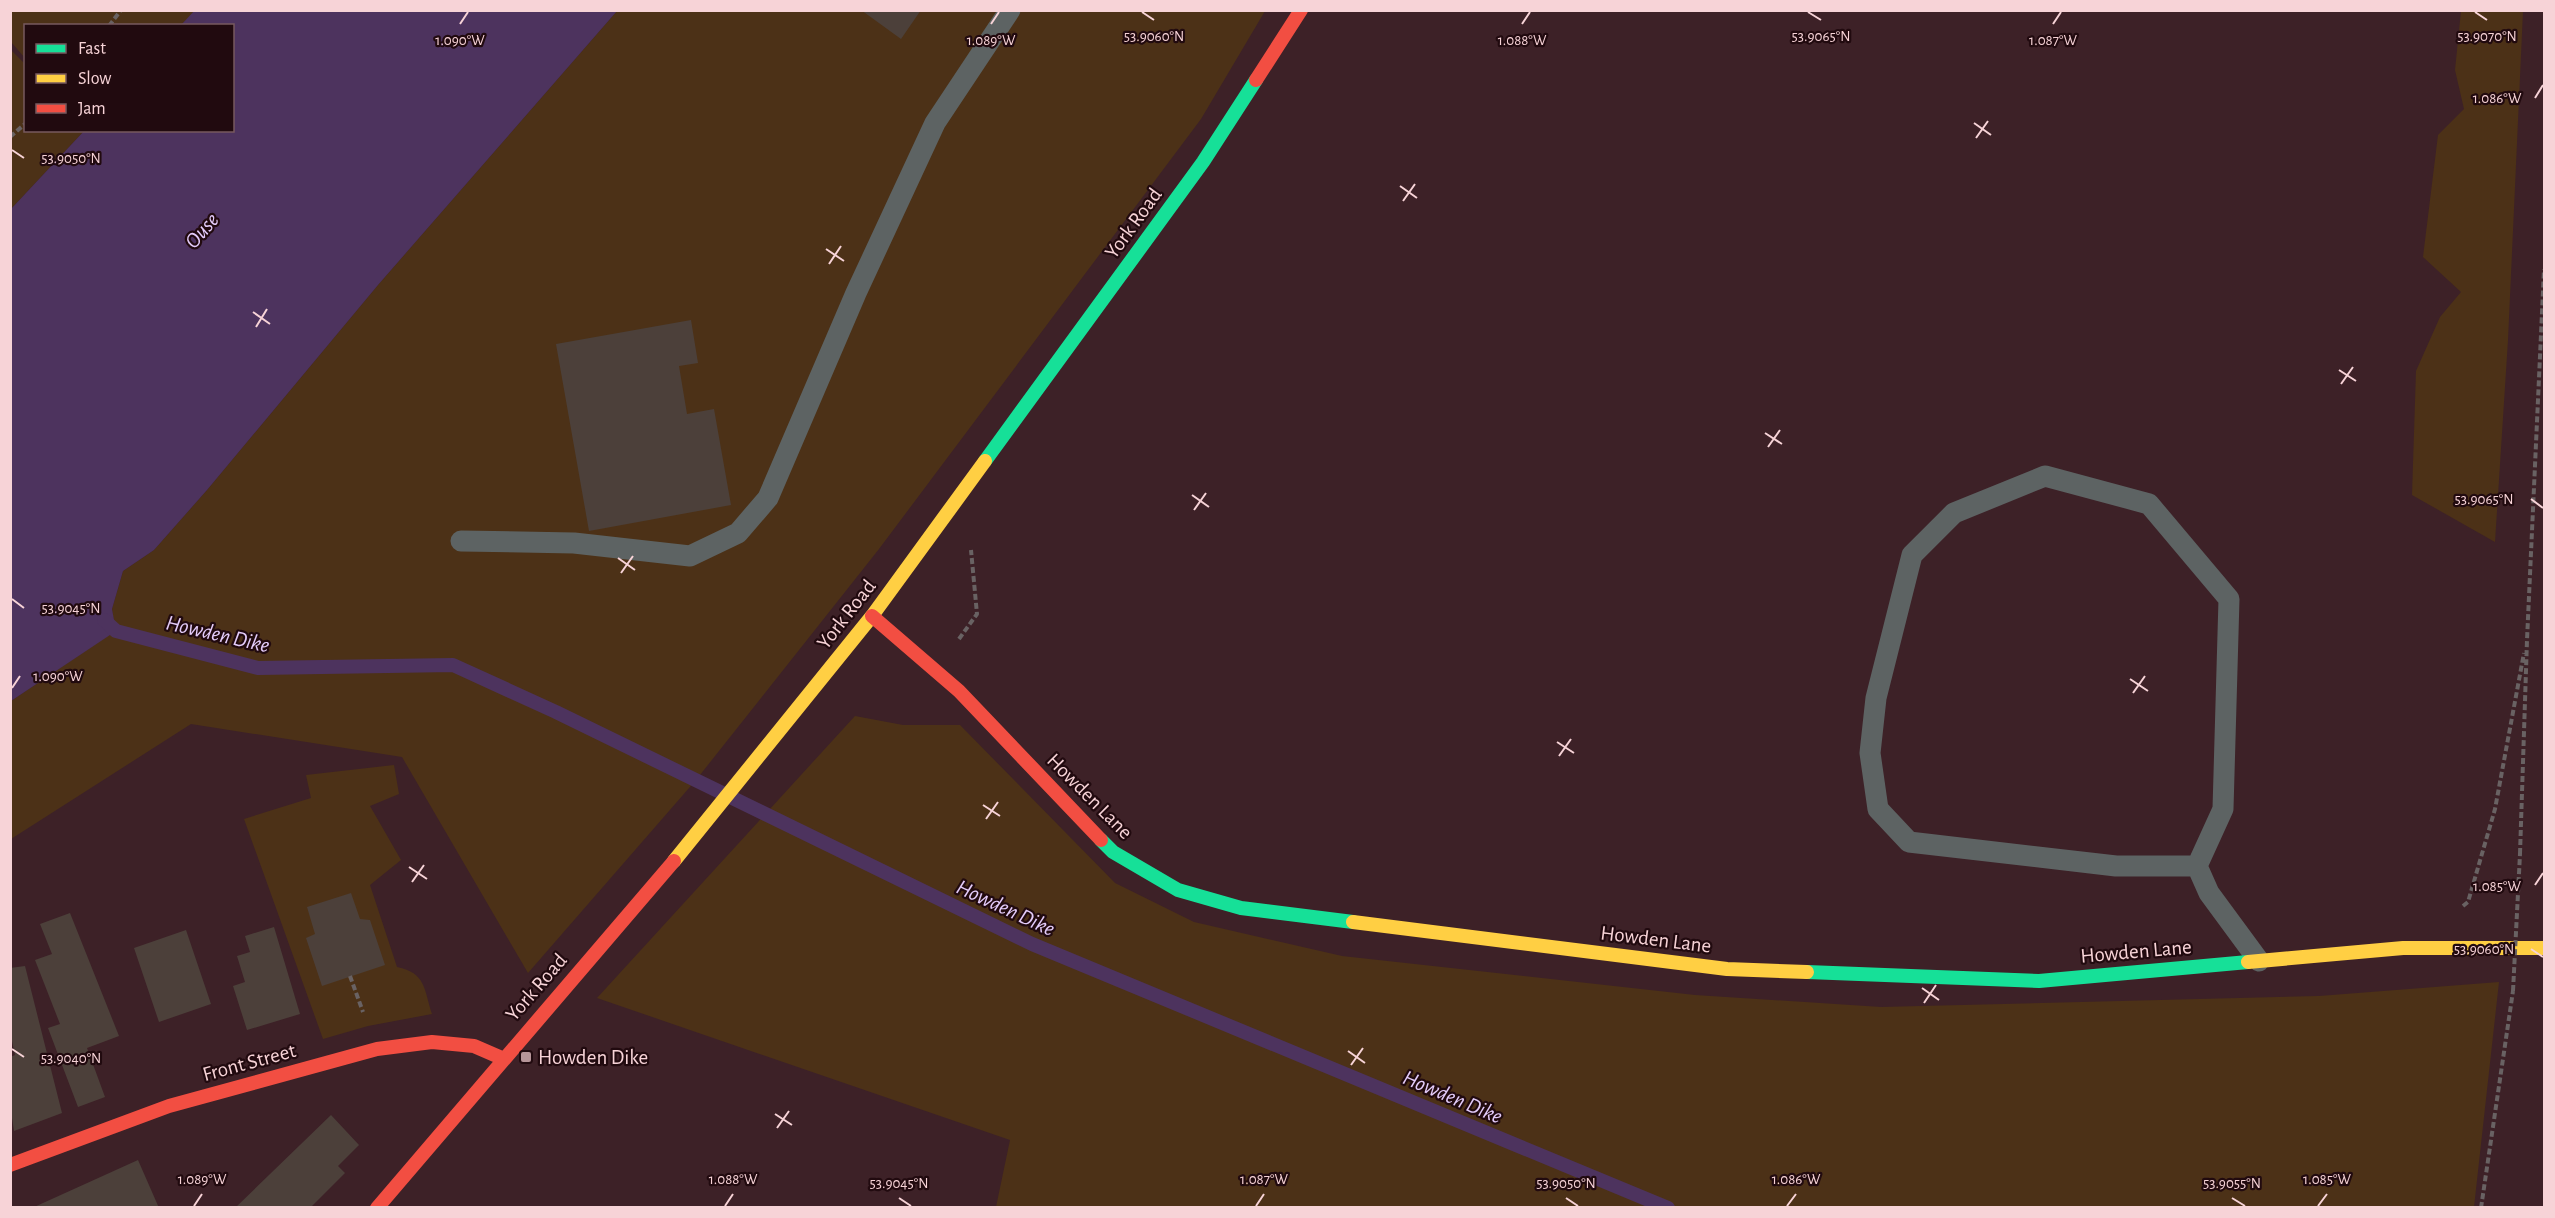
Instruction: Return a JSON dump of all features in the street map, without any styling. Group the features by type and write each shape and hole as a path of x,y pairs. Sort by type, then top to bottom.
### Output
{"street":[{"name":"York Road","path":"377,1208 685,848 872,616 1203,162 1301,10"},
{"name":"Howden Lane","path":"872,616 959,692 1113,852 1178,890 1241,909 1727,969 2039,981 2403,948 2544,948"},
{"name":"Front Street","path":"10,1165 170,1106 377,1049 432,1042 474,1046 504,1059"}],"lane":[{"path":"461,541 574,543 690,556 738,532 768,498 856,293 935,123 1010,10"},
{"path":"2197,866 2116,866 1910,842 1878,809 1870,753 1876,698 1912,555 1954,513 2045,476 2149,504 2229,599 2223,809 2197,866 2209,893 2259,961"}],"path":[{"path":"110,24 121,10"},
{"path":"10,137 24,125"},
{"path":"2481,1208 2513,991 2544,269"},
{"path":"2459,909 2468,903 2494,809 2527,640"}],"shaded area":[{"path":"11,10 195,10 182,24 24,24 24,57 11,42"},
{"path":"617,11 1265,11 1201,119 879,549 696,780 528,973 402,757 191,724 11,839 11,701 115,631 112,609 123,571 154,550 207,490 378,285"},
{"path":"2461,11 2523,11 2508,340 2495,542 2412,495 2416,371 2440,317 2461,292 2423,257 2438,135 2464,109 2455,70"},
{"path":"11,50 24,63 24,132 83,132 11,209"},
{"path":"855,716 903,725 960,725 1115,883 1194,922 1342,956 1695,995 1881,1007 2319,996 2499,982 2474,1207 996,1207 1010,1140 597,998"},
{"path":"394,765 399,794 370,806 401,860 370,885 397,967 414,973 419,978 432,1014 368,1026 323,1039 244,819 311,798 306,775"}],"water":[{"name":"Ouse","path":"195,10 617,11 378,285 207,490 154,550 123,571 112,609 116,631 11,701 11,209 83,132 234,132 234,24 182,24"}],"building":[{"path":"861,10 921,10 901,39"},
{"path":"691,320 698,363 679,366 687,414 714,409 731,505 589,531 556,344"},
{"path":"351,893 360,919 370,920 385,965 322,986 306,938 315,934 307,907"},
{"path":"70,913 119,1036 87,1048 105,1097 78,1107 48,1028 60,1024 35,960 52,954 40,924"},
{"path":"274,927 300,1014 247,1030 233,986 245,982 237,956 250,952 245,936"},
{"path":"186,930 211,1004 159,1022 134,948"},
{"path":"25,966 62,1113 14,1131 10,1105 10,1057 15,1055 10,1032 10,968"},
{"path":"331,1115 359,1145 338,1166 345,1173 310,1208 235,1208"},
{"path":"138,1160 159,1208 32,1208"}],"waterway":[{"name":"Howden Dike","path":"104,620 116,631 258,668 453,665 556,712 1032,944 1668,1208"}],"traffic: fast":[{"path":"985,461 1203,162 1256,80"},
{"path":"1101,840 1113,852 1178,890 1241,908 1353,922"},
{"path":"1807,972 2039,981 2248,962"}],"traffic: slow":[{"path":"674,861 872,616 985,461"},
{"path":"1353,922 1727,969 1807,972"},
{"path":"2248,962 2403,948 2544,948"}],"traffic: jam":[{"path":"1256,80 1301,10"},
{"path":"872,616 959,691 1101,840"},
{"path":"377,1208 674,861"},
{"path":"10,1165 169,1106 377,1049 432,1042 474,1046 504,1059"}],"place":[{"name":"Howden Dike","path":"526,1057"}]}
